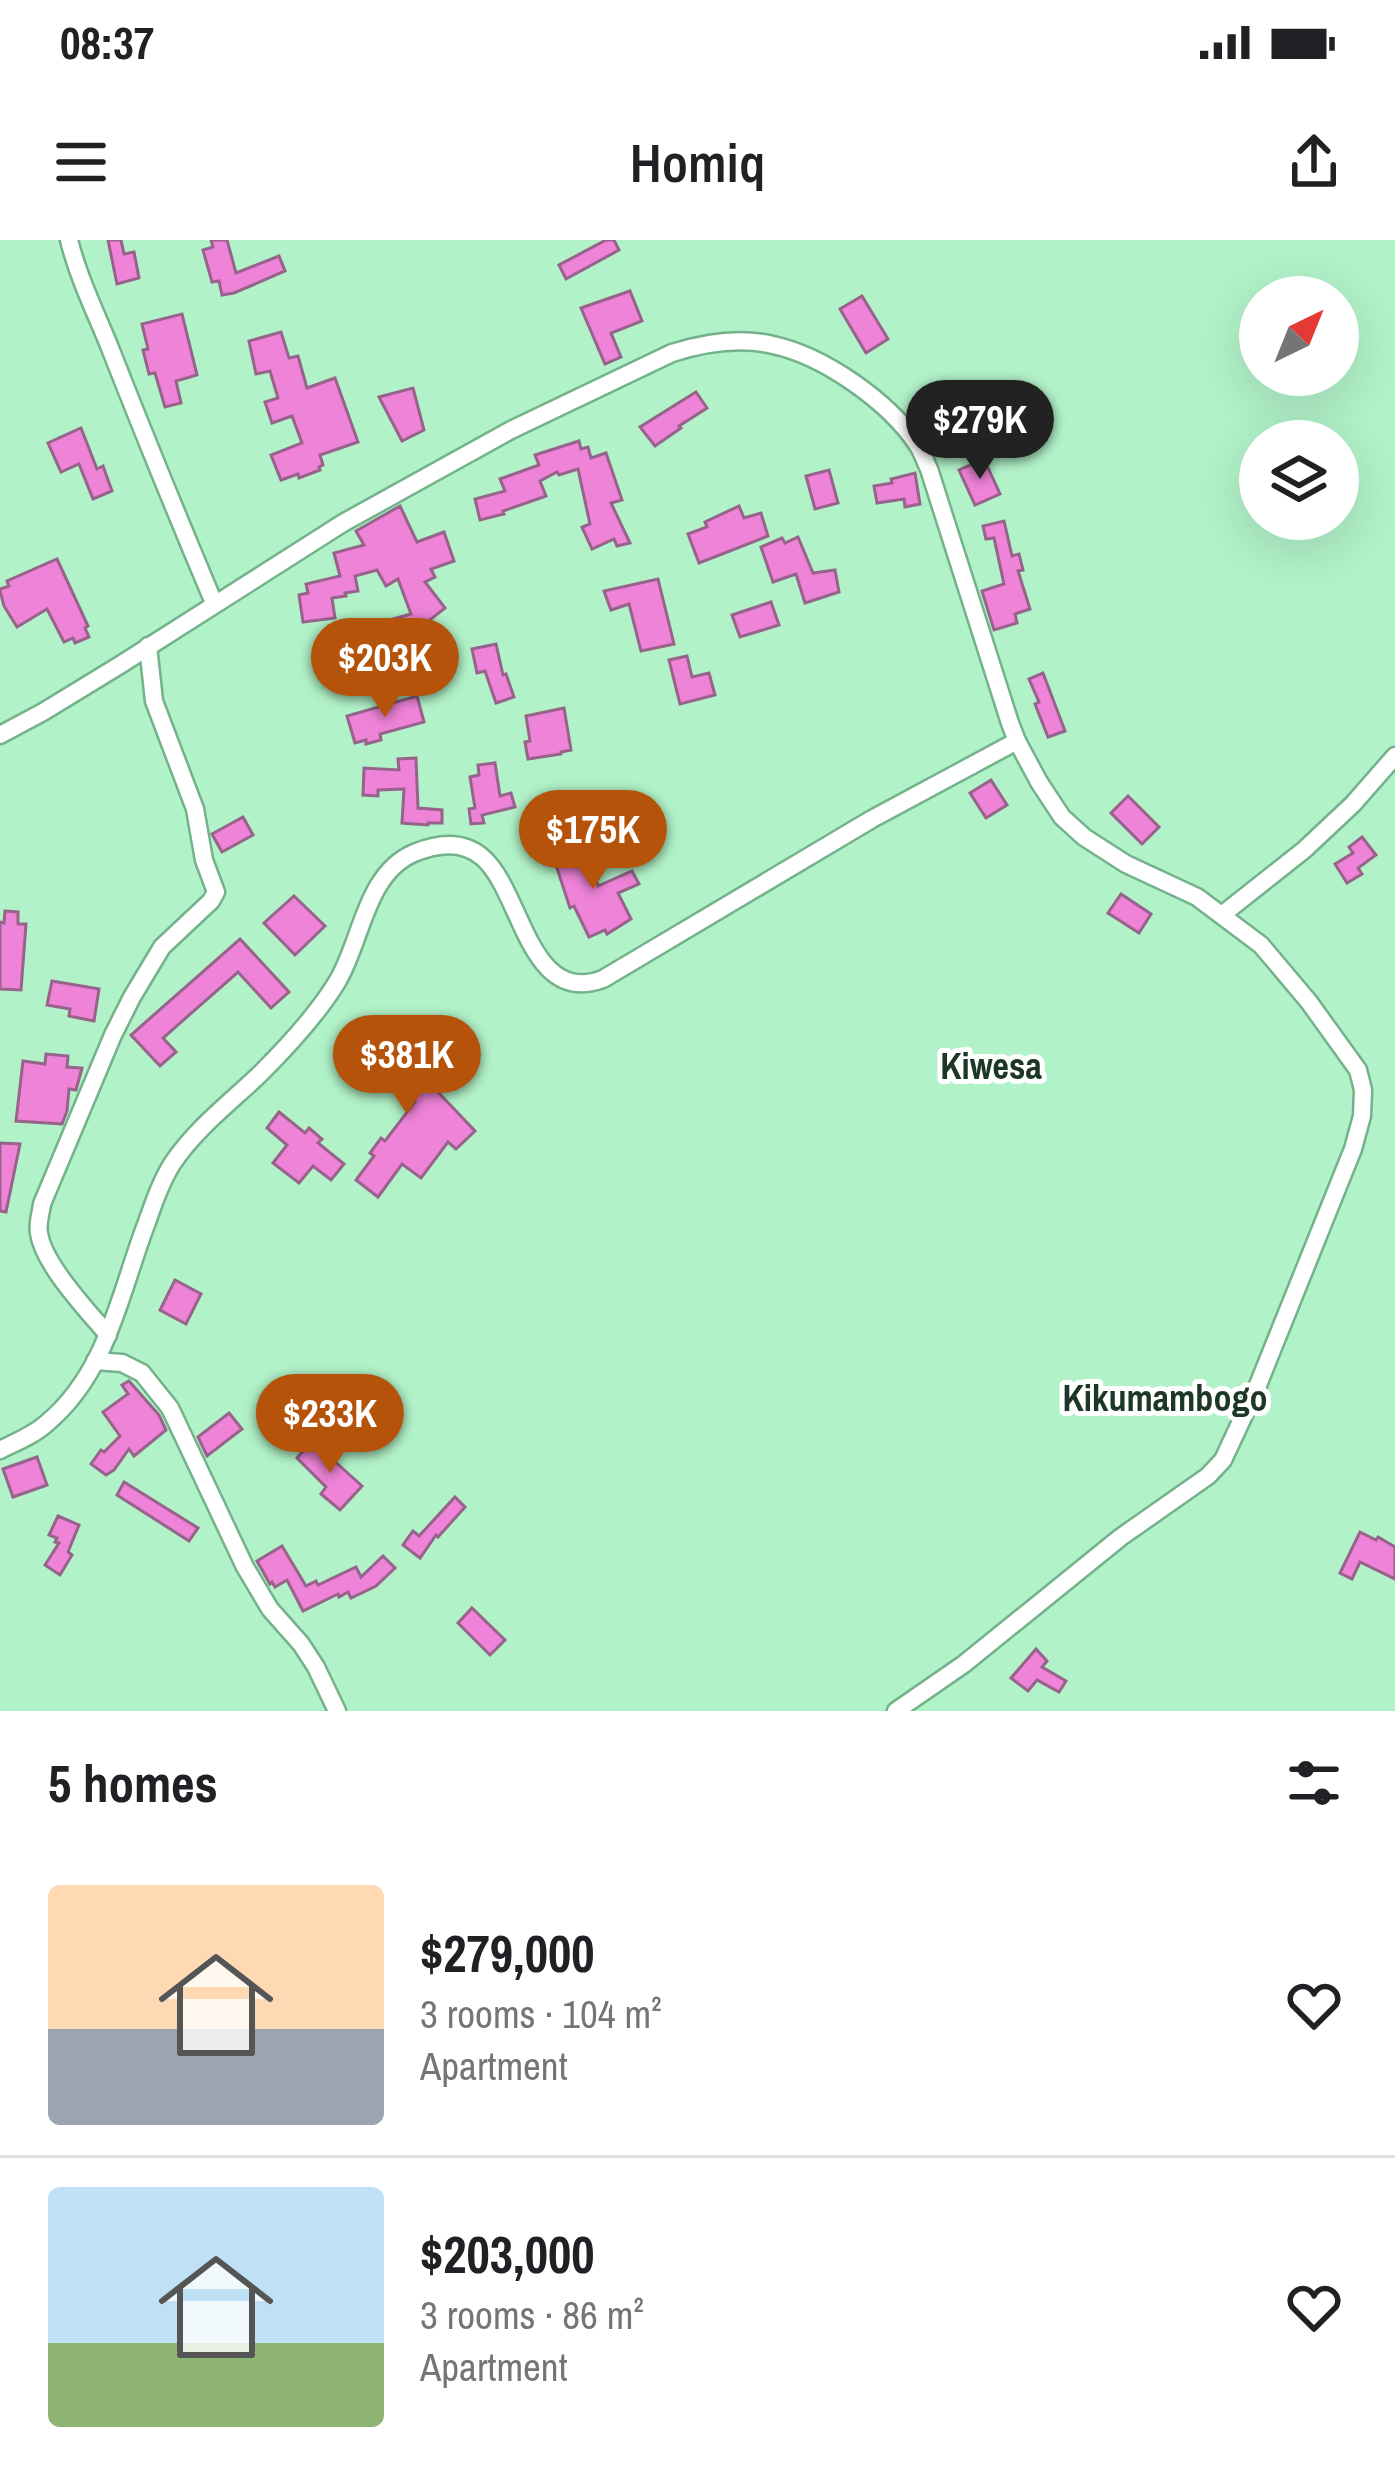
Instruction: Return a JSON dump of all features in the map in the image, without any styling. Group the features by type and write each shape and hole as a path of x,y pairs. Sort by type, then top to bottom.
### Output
{"street":[{"path":"69,240 77,273 214,603"},
{"path":"0,735 343,523 582,394 700,344 774,345 829,365 892,416 918,444 1017,741 1062,817 1126,864 1223,914 1261,944 1358,1070 1363,1090 1353,1149 1223,1460 964,1664 896,1711"},
{"path":"108,1335 46,1252 38,1232 42,1204 132,997 162,947 216,892 200,846 195,809 154,701 148,646"},
{"path":"0,1450 47,1423 86,1378 108,1335 172,1164 283,1050 327,996 345,966 368,906 398,862 451,843 482,856 496,873 522,931 538,954 573,984 588,985 872,819 1017,741"},
{"path":"1223,914 1304,850 1395,756"},
{"path":"95,1361 122,1363 142,1373 170,1408 245,1567 270,1609 301,1644 337,1711"}],"building":[{"path":"108,240 121,240 124,254 134,252 139,278 117,284"},
{"path":"211,240 227,240 236,273 279,256 285,271 222,295 219,281 212,282 203,250 213,247"},
{"path":"614,240 619,250 566,279 559,265"},
{"path":"630,291 642,321 611,333 621,357 605,364 581,308"},
{"path":"862,296 888,339 866,353 840,309"},
{"path":"182,314 197,375 176,381 181,403 165,407 155,373 149,374 142,324"},
{"path":"281,332 289,358 298,356 307,388 335,378 358,442 320,455 320,470 281,480 271,455 302,443 292,416 272,423 265,402 278,398 270,371 256,374 249,341"},
{"path":"413,388 424,430 402,441 379,397"},
{"path":"696,392 707,408 655,446 640,427"},
{"path":"81,428 97,469 103,466 112,491 93,499 79,464 61,472 48,443"},
{"path":"579,441 581,449 588,447 591,458 606,453 622,500 611,503 630,543 617,546 614,539 592,549 582,527 590,524 578,469 540,481 546,496 480,520 475,499 505,491 500,479 539,465 535,455"},
{"path":"984,459 1000,494 975,505 959,470"},
{"path":"829,470 838,503 815,509 806,476"},
{"path":"915,473 920,504 905,507 904,499 877,503 874,486"},
{"path":"400,506 417,542 444,532 454,561 431,569 435,577 425,582 445,608 422,626 432,643 395,664 396,669 372,675 364,640 349,644 346,632 411,614 398,579 386,586 377,570 355,576 358,591 332,598 335,618 303,622 299,595 308,593 306,584 340,576 334,553 364,545 356,531"},
{"path":"739,506 744,518 761,513 768,536 699,563 688,534"},
{"path":"1004,521 1012,556 1019,554 1023,570 1018,571 1030,609 1015,614 1017,623 994,630 982,591 1004,584 994,538 986,539 983,526"},
{"path":"798,537 813,573 835,570 839,592 805,603 796,574 773,582 761,547"},
{"path":"57,559 88,626 89,637 75,643 73,638 64,642 47,609 17,627 0,591 9,586 7,581"},
{"path":"658,579 674,644 641,651 629,604 611,610 604,591"},
{"path":"771,602 779,625 740,637 732,615"},
{"path":"496,644 514,697 496,703 485,671 477,673 472,649"},
{"path":"687,656 692,677 709,673 715,695 680,704 669,660"},
{"path":"1043,673 1065,731 1048,737 1029,679"},
{"path":"417,696 424,722 380,734 381,740 355,743 347,716"},
{"path":"564,708 571,750 528,759 526,716"},
{"path":"416,758 418,808 442,810 442,823 402,823 404,789 363,795 364,768 399,770 398,759"},
{"path":"495,763 500,796 511,793 515,807 482,815 484,823 471,824 469,809 475,808 470,777 479,775 478,765"},
{"path":"991,780 1007,805 986,818 970,793"},
{"path":"1128,796 1159,827 1142,844 1111,813"},
{"path":"243,817 253,835 222,852 212,834"},
{"path":"1362,837 1376,855 1358,868 1362,874 1347,883 1335,864 1353,853 1349,847"},
{"path":"588,846 598,886 632,871 639,884 618,893 631,919 607,934 605,930 589,937 574,906 570,908 553,856"},
{"path":"1121,894 1151,914 1139,933 1108,913"},
{"path":"294,896 325,926 295,955 264,923"},
{"path":"5,911 18,912 18,924 26,924 21,990 0,989 0,922 4,923"},
{"path":"240,939 289,992 271,1008 238,972 163,1038 176,1052 160,1066 131,1035"},
{"path":"52,981 99,989 94,1021 69,1016 70,1009 47,1005"},
{"path":"354,1023 423,1081 433,1071 444,1081 436,1090 475,1131 456,1149 448,1142 421,1178 402,1164 378,1197 356,1180 381,1138 385,1141 415,1102 377,1070 373,1075 361,1065 365,1061 340,1040"},
{"path":"46,1054 68,1056 67,1067 82,1068 76,1090 69,1089 62,1124 16,1121 23,1061 45,1064"},
{"path":"279,1112 305,1133 309,1128 322,1139 318,1143 344,1164 331,1180 313,1166 299,1183 273,1163 287,1145 267,1128"},
{"path":"0,1143 20,1144 6,1212 0,1211"},
{"path":"175,1280 201,1294 186,1324 160,1310"},
{"path":"129,1381 166,1430 134,1456 129,1449 106,1475 91,1464 120,1436 103,1412 128,1394 122,1385"},
{"path":"229,1413 242,1429 207,1456 198,1437"},
{"path":"312,1441 362,1486 340,1510 321,1494 326,1487 297,1458"},
{"path":"37,1457 47,1485 13,1497 3,1469"},
{"path":"124,1482 198,1528 189,1541 117,1495"},
{"path":"455,1497 465,1507 420,1558 403,1545 413,1531 419,1536"},
{"path":"58,1516 79,1525 68,1552 72,1555 60,1575 45,1565 59,1543 49,1535"},
{"path":"1360,1532 1395,1547 1395,1579 1360,1562 1352,1579 1340,1573"},
{"path":"282,1546 306,1586 356,1567 361,1577 383,1556 395,1568 376,1586 351,1598 348,1592 338,1594 303,1611 287,1580 275,1587 270,1584 257,1561"},
{"path":"472,1608 505,1640 490,1655 458,1623"},
{"path":"1036,1649 1047,1661 1042,1667 1066,1681 1059,1692 1037,1680 1028,1691 1011,1678"}],"district":[{"name":"Kiwesa","path":"991,1066"},
{"name":"Kikumambogo","path":"1165,1398"}]}
